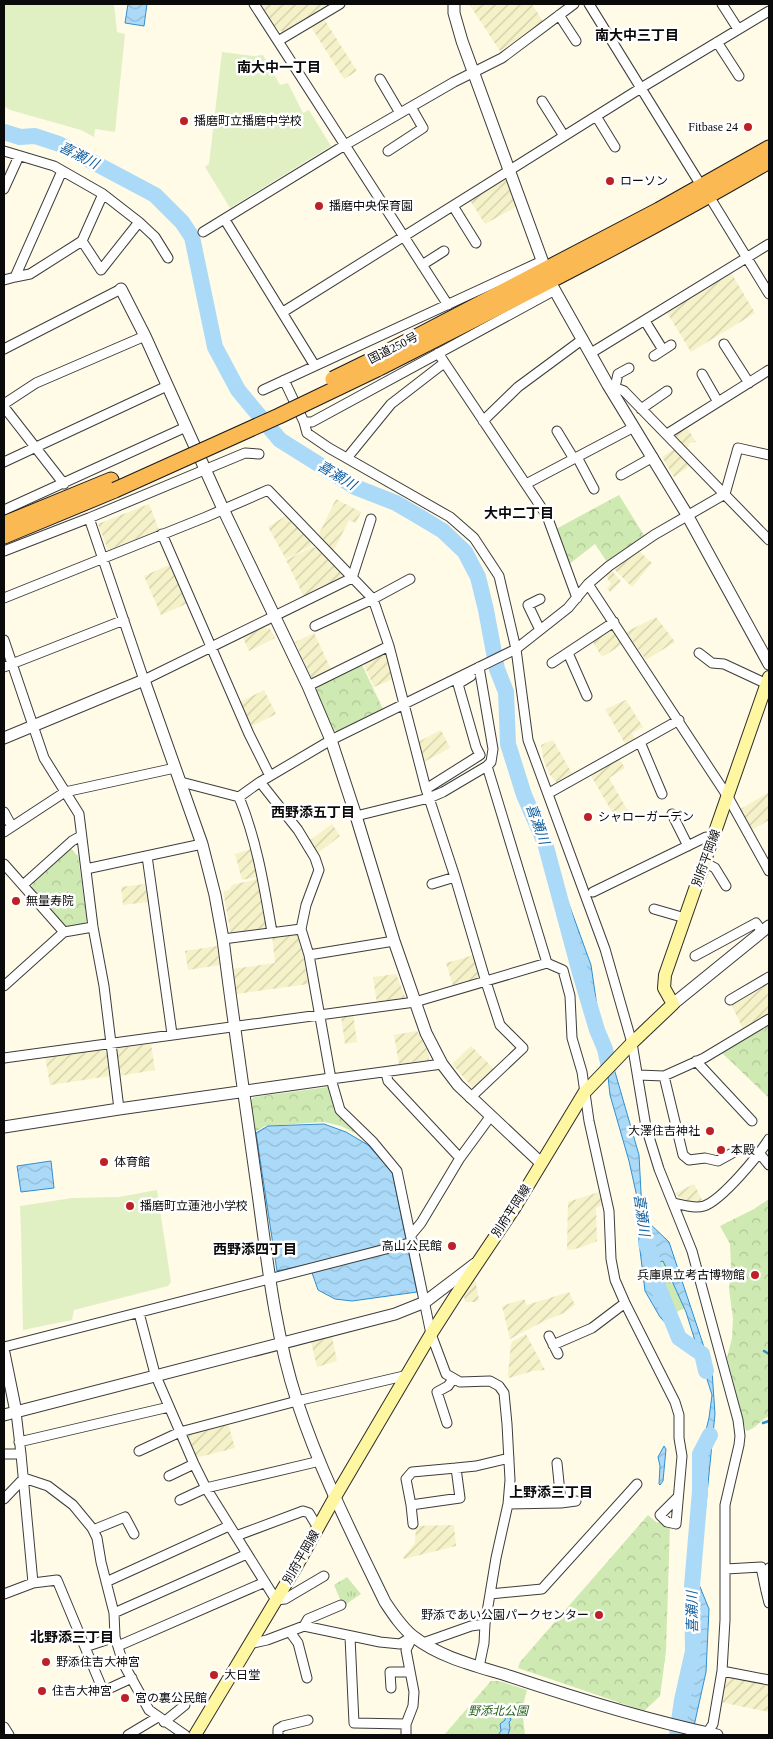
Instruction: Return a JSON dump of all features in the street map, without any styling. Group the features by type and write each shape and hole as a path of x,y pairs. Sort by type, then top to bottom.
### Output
{"highway":[{"name":"国道250号","path":"706,191 769,148"},
{"name":"国道250号","path":"4,536 270,409 374,364 706,191 769,161"},
{"name":"国道250号","path":"4,524 113,485"}],"main road":[{"name":"別府平岡線","path":"195,1735 431,1334 588,1089 673,1004 664,988 665,975 768,681"}],"street":[{"path":"254,4 448,305"},
{"path":"278,40 340,4"},
{"path":"454,4 454,14 473,72 548,275 634,427 688,516 769,664"},
{"path":"203,232 345,145 473,72 502,58 574,4"},
{"path":"589,4 769,294"},
{"path":"722,4 738,29"},
{"path":"283,312 769,10"},
{"path":"559,15 576,41"},
{"path":"717,42 739,76"},
{"path":"380,79 400,113"},
{"path":"542,101 564,136"},
{"path":"388,151 401,149 423,128 411,107"},
{"path":"596,116 615,147"},
{"path":"4,151 54,166 103,194 140,222 155,237 168,258"},
{"path":"4,189 19,156"},
{"path":"16,277 62,171"},
{"path":"4,280 30,274 82,241 103,194"},
{"path":"453,206 476,243"},
{"path":"225,220 315,366"},
{"path":"82,241 101,270 140,222"},
{"path":"591,352 769,244"},
{"path":"422,265 444,251"},
{"path":"263,390 448,305 548,275"},
{"path":"304,422 312,422 438,353 548,275"},
{"path":"4,349 121,289 145,336 223,509 308,686 331,740 394,941 426,1033 442,1064 470,1098 541,1163"},
{"path":"644,321 663,350"},
{"path":"64,484 4,406 36,383 145,336"},
{"path":"483,421 518,387 583,339"},
{"path":"724,344 749,383"},
{"path":"654,356 671,345"},
{"path":"438,353 547,516 577,598"},
{"path":"347,458 391,404 444,363"},
{"path":"612,386 618,374 630,368"},
{"path":"667,434 769,370"},
{"path":"702,374 718,402"},
{"path":"89,518 202,844 214,895 281,1344 297,1401 320,1461 385,1602 395,1617 418,1639 438,1652 577,1699 664,1724 708,1734 713,1724 722,1670 726,1569 724,1505 740,1436 732,1395 692,1251 659,1169 646,1126 638,1075 605,949 528,740 516,649 498,576 474,538 450,517 307,433 304,422 284,380"},
{"path":"4,462 167,386"},
{"path":"612,386 624,391 769,540"},
{"path":"641,408 667,391"},
{"path":"4,510 186,427"},
{"path":"526,484 634,427"},
{"path":"556,431 576,458 594,488"},
{"path":"239,797 260,782 331,740 516,649 568,608 588,584 609,566 654,535 725,494 738,448 769,455"},
{"path":"4,551 245,453 260,454"},
{"path":"621,475 652,457"},
{"path":"4,598 268,490 373,599 389,646 427,793 500,1025 523,1048 470,1098"},
{"path":"4,738 144,680 352,578 371,519"},
{"path":"162,534 270,776"},
{"path":"315,626 373,599 410,579"},
{"path":"588,584 728,797 769,871"},
{"path":"540,599 528,605 540,630"},
{"path":"8,666 124,620"},
{"path":"552,663 614,622"},
{"path":"4,640 8,666 34,727 44,758 79,814 93,927 104,986 119,1109"},
{"path":"308,686 389,646"},
{"path":"568,653 587,696"},
{"path":"699,653 712,663 724,664 768,681"},
{"path":"356,816 427,793 443,792 491,762 492,753 479,668"},
{"path":"479,668 469,678 458,684 476,747 480,754"},
{"path":"549,793 679,720"},
{"path":"640,742 662,794"},
{"path":"427,793 480,754 492,753"},
{"path":"487,766 546,963"},
{"path":"4,832 65,792 175,768"},
{"path":"181,782 239,797"},
{"path":"260,782 298,830 315,858 319,870 306,905 302,929 309,955 332,1079 340,1110 373,1142 397,1172 431,1334 446,1374 460,1382 490,1382 499,1386 504,1393 509,1458 508,1504 496,1558 479,1666"},
{"path":"239,797 249,820 261,869 272,932"},
{"path":"4,812 12,825"},
{"path":"672,814 688,846"},
{"path":"23,885 81,836"},
{"path":"593,892 706,837 713,839"},
{"path":"86,869 202,844"},
{"path":"760,856 769,851"},
{"path":"147,856 172,1034"},
{"path":"704,862 715,868 726,886"},
{"path":"4,864 64,932"},
{"path":"432,884 455,877"},
{"path":"654,909 686,918"},
{"path":"673,1004 766,929 756,923 695,956"},
{"path":"4,986 64,932 93,927"},
{"path":"222,939 302,929"},
{"path":"309,955 394,941"},
{"path":"4,1058 415,1002 546,963 563,970 570,996 572,1038 588,1089 589,1121 609,1211 611,1258 615,1280 675,1402 679,1415 679,1438 682,1456 678,1497"},
{"path":"730,1000 769,977"},
{"path":"638,1075 664,1076 696,1061 769,1019"},
{"path":"696,1061 752,1121"},
{"path":"4,1127 442,1064"},
{"path":"386,1073 388,1081 460,1158"},
{"path":"664,1076 683,1155 689,1160 705,1158 718,1161 736,1151"},
{"path":"4,1348 306,1269 412,1239 460,1158 490,1117"},
{"path":"674,1203 694,1208 706,1206 722,1194 760,1154 769,1139"},
{"path":"760,1154 769,1166"},
{"path":"4,1415 155,1374 395,1314 425,1302 478,1261"},
{"path":"554,1345 592,1328 625,1303"},
{"path":"139,1313 155,1374 194,1464 206,1488 276,1600 285,1599 324,1576"},
{"path":"549,1336 558,1354"},
{"path":"4,1353 6,1372 16,1412 33,1584"},
{"path":"140,1451 180,1432 408,1374"},
{"path":"447,1423 437,1408 437,1392 448,1386 453,1379"},
{"path":"19,1442 168,1407"},
{"path":"4,1454 21,1454"},
{"path":"413,1524 412,1505 406,1479 412,1472 476,1466 509,1458"},
{"path":"180,1500 206,1488 320,1461"},
{"path":"558,1463 561,1503"},
{"path":"169,1476 194,1464"},
{"path":"412,1505 460,1498 456,1468"},
{"path":"4,1499 24,1478"},
{"path":"24,1478 48,1486 73,1505 93,1530 97,1538 123,1663 149,1710 185,1735"},
{"path":"548,1480 559,1479"},
{"path":"490,1594 542,1589 636,1484"},
{"path":"508,1504 576,1501"},
{"path":"236,1536 303,1511 309,1513 318,1528"},
{"path":"93,1530 125,1517 134,1527"},
{"path":"106,1582 229,1526"},
{"path":"564,1548 572,1556"},
{"path":"114,1614 247,1554"},
{"path":"726,1569 761,1567 769,1603"},
{"path":"766,1591 769,1568"},
{"path":"4,1594 33,1584 57,1580 102,1688 106,1690 132,1678"},
{"path":"85,1647 117,1641 264,1582"},
{"path":"304,1626 308,1619 341,1605"},
{"path":"249,1644 267,1640 304,1626 350,1637 400,1644 485,1624"},
{"path":"290,1632 298,1643 307,1678"},
{"path":"350,1637 354,1723 406,1724"},
{"path":"406,1735 406,1724 413,1706 414,1692 406,1650 418,1639"},
{"path":"722,1670 769,1680"},
{"path":"390,1688 390,1672 409,1672"},
{"path":"128,1735 161,1720 185,1705"},
{"path":"278,1735 278,1729 296,1718 308,1720"},
{"path":"4,1727 9,1735"}],"shaded area":[{"path":"259,4 330,4 283,32 276,29"},
{"path":"469,4 532,4 544,23 500,51"},
{"path":"324,19 357,71 344,79 311,27"},
{"path":"505,176 516,207 485,224 469,199"},
{"path":"730,271 755,313 691,352 666,311"},
{"path":"686,426 696,442 689,443 689,446 685,448 673,435"},
{"path":"675,448 691,465 674,477 662,457"},
{"path":"336,499 361,512 356,523 349,520 333,552 318,536"},
{"path":"149,504 159,530 108,550 98,524"},
{"path":"287,515 312,542 311,546 286,559 268,527"},
{"path":"312,547 319,549 342,574 341,578 304,597 286,560"},
{"path":"639,551 652,563 632,587 613,568"},
{"path":"171,564 188,603 161,615 144,576"},
{"path":"611,570 621,581 610,592 607,588 611,584 606,576"},
{"path":"656,617 675,642 646,660 626,632"},
{"path":"264,627 270,629 275,638 249,651 243,638"},
{"path":"612,627 623,644 602,657 592,641"},
{"path":"314,633 332,671 315,680 311,677 295,642"},
{"path":"383,654 388,657 393,679 374,687 363,663"},
{"path":"264,690 276,714 252,726 240,702"},
{"path":"626,700 643,727 632,733 636,742 627,747 605,709"},
{"path":"441,730 450,748 424,762 418,742"},
{"path":"553,740 574,777 559,785 550,775 544,762 541,745"},
{"path":"618,757 625,768 609,778 628,811 615,817 590,774"},
{"path":"769,792 769,820 750,831 739,810"},
{"path":"332,824 340,836 318,853 309,841"},
{"path":"254,848 261,876 242,880 235,854"},
{"path":"257,879 261,880 269,926 267,930 231,935 223,891 229,890 232,885"},
{"path":"145,884 148,902 123,905 121,887"},
{"path":"299,932 308,984 236,994 233,969 275,963 272,935"},
{"path":"217,946 220,965 188,970 185,951"},
{"path":"474,955 481,975 478,979 453,986 446,963"},
{"path":"396,974 405,997 377,1004 373,977"},
{"path":"766,983 769,990 769,1017 744,1031 730,1002"},
{"path":"353,1014 357,1042 345,1044 341,1016"},
{"path":"417,1031 428,1051 429,1060 399,1064 394,1035"},
{"path":"151,1044 155,1070 119,1076 115,1052 118,1048"},
{"path":"471,1046 495,1070 474,1089 452,1064"},
{"path":"101,1049 107,1053 110,1076 50,1085 45,1056"},
{"path":"694,1184 702,1200 694,1205 674,1194"},
{"path":"599,1192 603,1205 596,1208 597,1241 583,1247 567,1249 568,1202"},
{"path":"475,1279 479,1300 465,1302 464,1295"},
{"path":"569,1292 575,1305 564,1313 546,1320 510,1339 502,1306 524,1299 527,1305"},
{"path":"526,1334 545,1370 533,1371 509,1378 511,1344"},
{"path":"332,1337 337,1361 317,1367 311,1342"},
{"path":"228,1423 235,1448 195,1458 187,1438 192,1431"},
{"path":"454,1525 456,1546 404,1559 403,1557 415,1543 416,1526"},
{"path":"729,1676 769,1684 769,1712 720,1702 725,1678"}],"green space":[{"path":"4,4 114,4 117,32 125,34 115,132 95,129 94,137 81,130 10,110 4,106"},
{"path":"222,52 253,56 263,55 280,85 288,83 303,113 309,110 331,146 230,208 205,167 209,164"},
{"path":"619,495 645,537 607,562 595,544 568,565 556,529"},
{"path":"362,665 383,709 338,732 334,730 316,691 317,687"},
{"path":"70,848 78,856 87,920 84,925 68,928 62,924 31,888 34,880"},
{"path":"769,1023 769,1098 719,1050"},
{"path":"328,1087 331,1089 334,1110 357,1134 341,1126 324,1122 265,1126 255,1132 250,1102 254,1097"},
{"path":"157,1190 171,1282 168,1286 74,1310 72,1320 23,1330 20,1206 72,1198 119,1197"},
{"path":"769,1199 769,1416 746,1431 727,1358 732,1338 733,1319 729,1289 730,1244 720,1226 754,1209"},
{"path":"663,1261 685,1308 670,1315 655,1292 652,1264"},
{"path":"648,1515 656,1522 670,1525 666,1651 660,1696 644,1711 518,1668 520,1662"},
{"path":"347,1577 361,1594 343,1606 334,1585"},
{"name":"野添北公園","path":"491,1681 499,1681 527,1690 522,1709 525,1735 444,1735"}],"water":[{"path":"128,4 147,4 144,26 125,23"},
{"path":"557,886 566,896 591,965 598,1013 639,1155 642,1211 646,1220 669,1242 712,1371 715,1414 703,1534 699,1547 696,1577 709,1609 706,1672 692,1735 677,1735 682,1700 693,1651 692,1586 700,1491 700,1454 709,1418 712,1395 686,1312 663,1261 652,1264 655,1292 670,1315 679,1338 660,1317 645,1291 639,1242 637,1197 610,1095 605,1049 597,1030 580,973"},
{"path":"324,1124 346,1132 368,1145 392,1172 417,1292 352,1301 335,1299 318,1290 309,1264 277,1271 256,1133 268,1126"},
{"path":"51,1161 54,1188 21,1192 17,1166"},
{"path":"664,1446 666,1449 663,1481 660,1485 658,1457"},
{"path":"506,1713 509,1713 511,1720 509,1722 508,1735 498,1735 501,1731 500,1724 505,1720"}],"waterway":[{"name":"喜瀬川","path":"4,132 20,137 35,136 59,144 155,195 182,222 192,237 215,347 238,390 280,440 355,487 396,503 420,517 443,531 465,552 478,577 497,669 506,692 508,744 524,795 545,843 580,973 609,1067"},
{"name":"喜瀬川","path":"646,1244 651,1254 655,1279 679,1338 702,1354 706,1371"},
{"path":"764,1351 769,1354"},
{"path":"763,1423 769,1421"},
{"name":"喜瀬川","path":"677,1735 682,1700 693,1651 692,1586 700,1491 700,1454 710,1435"}],"place":[{"name":"播磨町立播磨中学校","path":"184,121"},
{"name":"Fitbase 24","path":"748,127"},
{"name":"ローソン","path":"610,181"},
{"name":"播磨中央保育園","path":"319,206"},
{"name":"シャローガーデン","path":"588,817"},
{"name":"無量寿院","path":"16,901"},
{"name":"大澤住吉神社","path":"710,1131"},
{"name":"本殿","path":"721,1150"},
{"name":"体育館","path":"104,1162"},
{"name":"播磨町立蓮池小学校","path":"130,1206"},
{"name":"高山公民館","path":"452,1246"},
{"name":"兵庫県立考古博物館","path":"755,1275"},
{"name":"野添であい公園パークセンター","path":"599,1615"},
{"name":"野添住吉大神宮","path":"46,1662"},
{"name":"大日堂","path":"214,1675"},
{"name":"住吉大神宮","path":"42,1691"},
{"name":"宮の裏公民館","path":"125,1698"}],"district":[{"name":"南大中三丁目","path":"637,35"},
{"name":"南大中一丁目","path":"279,67"},
{"name":"大中二丁目","path":"519,513"},
{"name":"西野添五丁目","path":"313,812"},
{"name":"西野添四丁目","path":"255,1249"},
{"name":"上野添三丁目","path":"551,1492"},
{"name":"北野添三丁目","path":"72,1637"}]}
